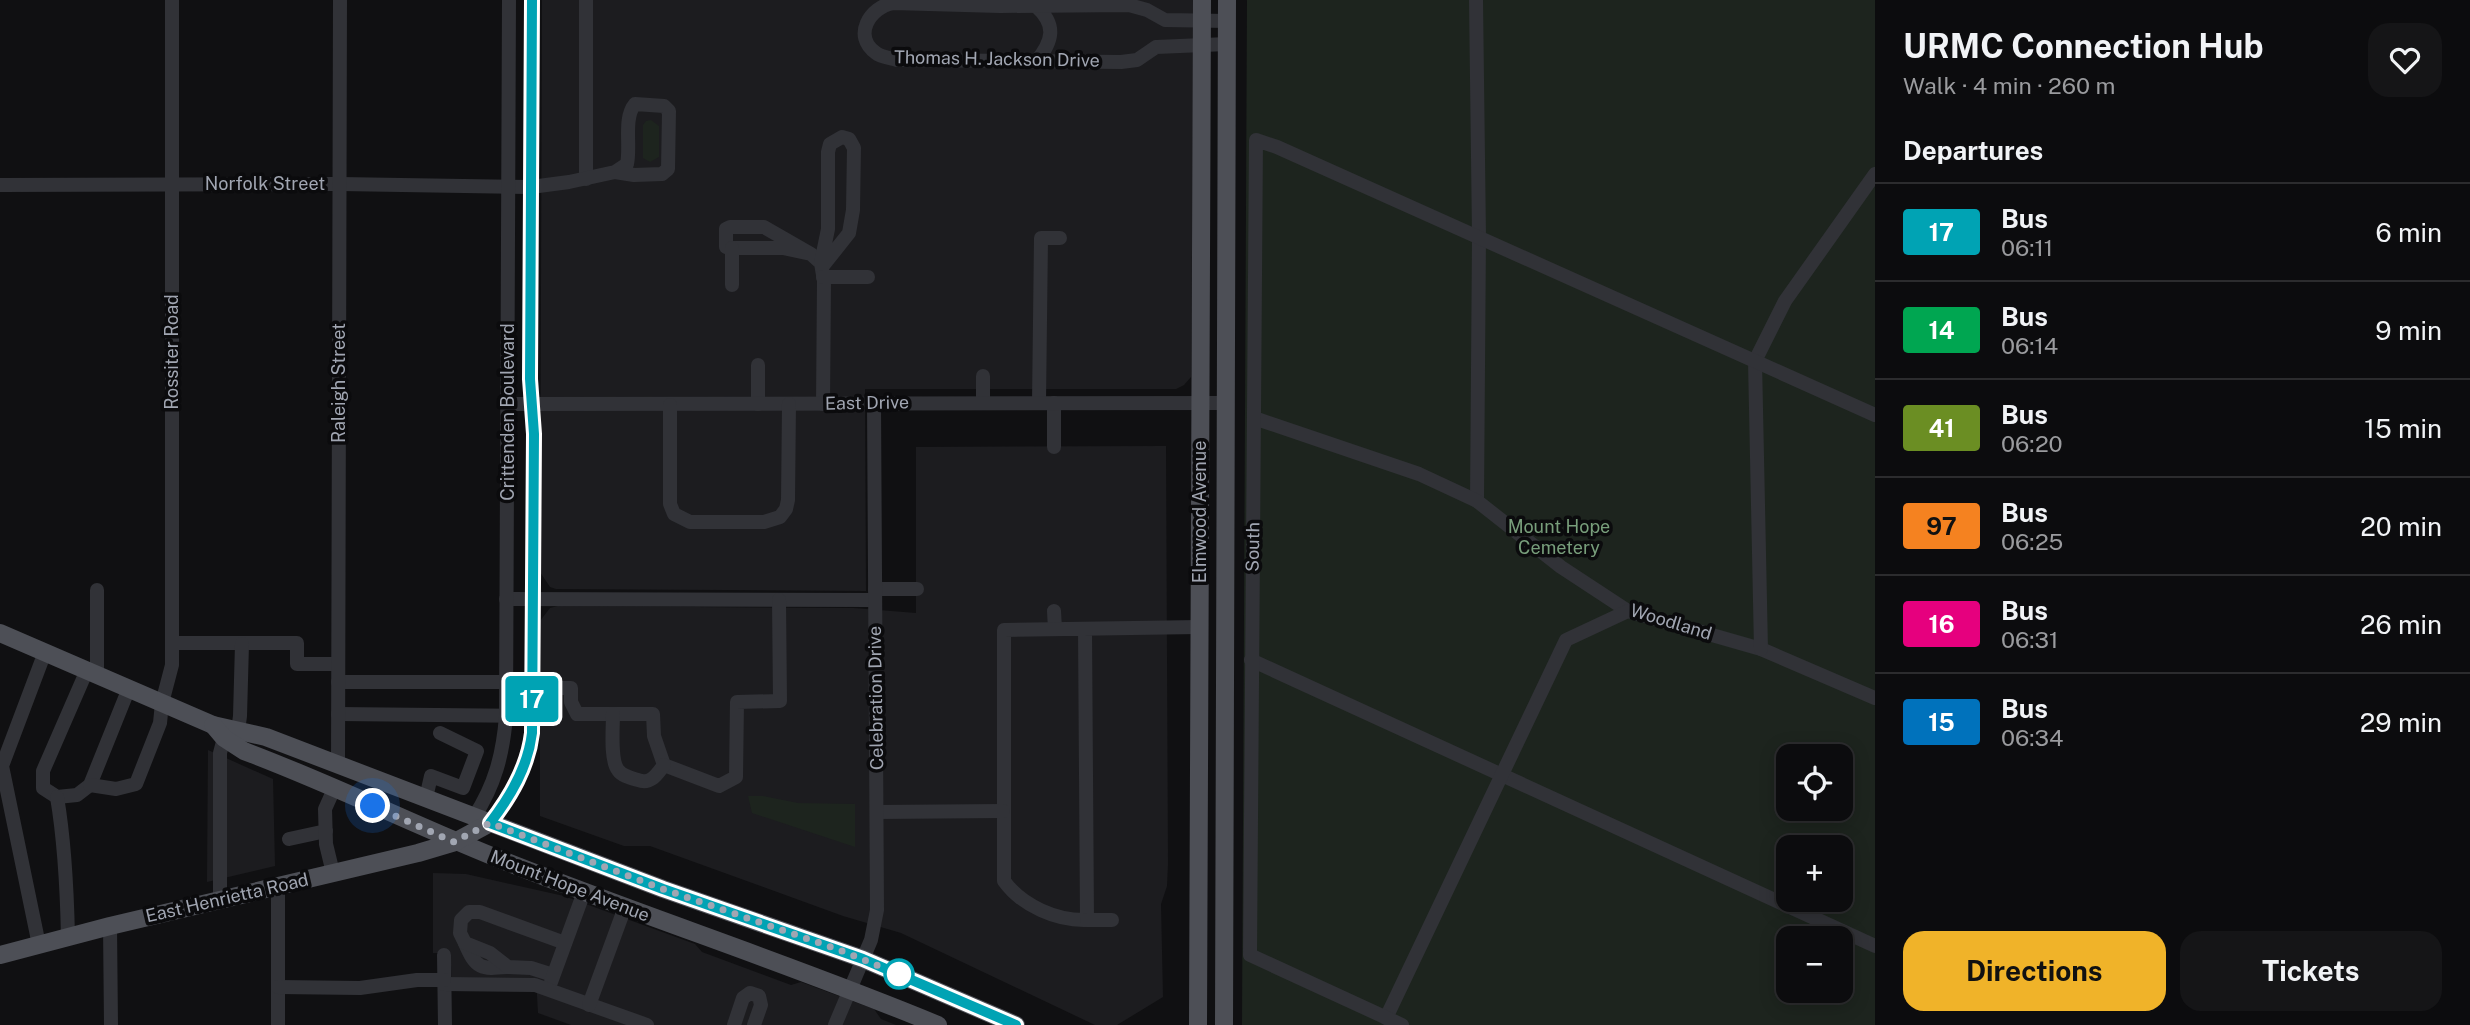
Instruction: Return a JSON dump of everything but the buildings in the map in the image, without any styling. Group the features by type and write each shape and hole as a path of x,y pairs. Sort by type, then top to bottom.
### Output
{"main road":[{"name":"Elmwood Avenue","path":"1198,1025 1202,0"},
{"name":"Elmwood Avenue","path":"1224,1025 1227,0"},
{"name":"Mount Hope Avenue","path":"0,633 225,731 266,737 663,889 863,959 1016,1025"},
{"name":"Mount Hope Avenue","path":"225,731 244,751 454,842 851,989 938,1025"},
{"path":"454,842 482,820"},
{"name":"East Henrietta Road","path":"0,955 454,842"}],"street":[{"name":"Rossiter Road","path":"90,785 116,789 136,784 160,723 172,664 172,0"},
{"name":"Raleigh Street","path":"338,766 340,0"},
{"name":"Crittenden Boulevard","path":"482,820 499,764 506,716 509,0"},
{"name":"Crittenden Boulevard","path":"482,820 509,795 527,762 532,733 532,0"},
{"path":"586,0 586,179"},
{"path":"1476,0 1479,236 1477,500"},
{"name":"Thomas H. Jackson Drive","path":"1227,21 1165,20 1152,5 1113,2 1036,6 893,3 882,5 870,15 866,28 866,40 870,47 878,54 897,60 1121,62 1137,60 1156,47 1227,44"},
{"path":"1036,6 1048,17 1050,32 1047,48 1036,62"},
{"name":"Norfolk Street","path":"0,185 340,184 531,187 615,172 662,174 668,169 669,111 664,106 635,104 629,111 627,164 615,172"},
{"path":"819,265 849,233 853,210 854,148 849,139 842,137 830,144 828,152 828,229 819,265 823,404"},
{"name":"South","path":"1386,1018 1250,955 1256,139 1479,236"},
{"path":"1761,649 1755,361 1785,301 1875,174"},
{"path":"819,265 764,227 726,229 726,247 783,248 819,265 868,277"},
{"path":"1479,236 1875,415"},
{"path":"1054,447 1046,403 1041,238 1060,238"},
{"path":"732,248 732,285"},
{"path":"758,365 758,404"},
{"path":"983,376 983,403"},
{"name":"Celebration Drive","path":"835,1025 871,940 877,910 874,403"},
{"name":"East Drive","path":"508,404 1226,403"},
{"path":"670,405 670,503 674,514 690,522 773,520 780,517 786,509 788,488 789,404"},
{"name":"Woodland","path":"1254,418 1419,474 1477,500 1561,567 1628,611 1761,649 1875,698"},
{"path":"506,599 779,600 875,595 917,589"},
{"path":"97,590 92,672 43,771 44,788 57,797 77,795 90,785 129,688"},
{"path":"664,765 719,786 736,777 737,702 780,701 779,600"},
{"path":"1054,611 1055,629"},
{"path":"1402,1025 1386,1018 1566,640 1628,611"},
{"path":"1112,920 1063,919 1021,900 1004,881 1004,630 1199,627"},
{"path":"1085,629 1087,920"},
{"path":"173,643 297,643 297,664 338,664"},
{"path":"220,901 220,753 225,731 240,716 242,644"},
{"path":"39,945 1,763 7,731 45,652"},
{"path":"1251,660 1875,946"},
{"path":"338,682 506,682"},
{"path":"532,688 571,688 572,702 577,714 653,714 654,736 664,765"},
{"path":"338,714 532,716"},
{"path":"613,714 614,761 617,769 624,775 643,782 652,780 664,765"},
{"path":"426,799 431,776 463,788 477,751 440,733"},
{"path":"333,873 325,809 334,789"},
{"path":"57,797 64,842 68,937"},
{"path":"877,812 1003,811"},
{"path":"289,839 326,831"},
{"path":"278,887 278,1025"},
{"path":"548,990 584,892"},
{"path":"589,1005 625,906"},
{"path":"553,975 531,968 508,967 497,957 465,943 460,933 461,920 469,912 475,912 565,943"},
{"path":"110,926 111,1025"},
{"path":"444,955 445,1025"},
{"path":"278,987 360,988 417,980 523,984 548,990 647,1025"},
{"path":"734,1025 743,998 750,993 759,996 761,1005 754,1025"}],"shaded area":[{"path":"542,0 1194,0 1191,377 1176,389 865,389 866,591 550,587 540,572"},
{"path":"1166,446 1168,864 1167,886 1161,904 1163,997 1117,1025 1095,1025 901,933 843,916 650,846 624,846 540,816 540,621 550,608 854,608 916,613 916,447"},
{"path":"208,750 273,779 275,866 207,882"},
{"path":"433,873 466,874 564,896 695,944 702,952 791,985 801,982 874,1009 881,1019 896,1025 571,1025 538,1013 536,978 452,978 450,953 433,953"}],"green space":[{"name":"Mount Hope Cemetery","path":"1247,0 1875,0 1875,1025 1242,1025"},
{"path":"651,120 659,126 659,157 650,162 643,158 643,125"},
{"path":"748,796 798,803 855,804 855,847 752,813"}],"bus line":[{"name":"17","path":"532,0 532,733 527,762 501,809 490,823 663,889 837,949 1016,1025"}],"route":[{"path":"373,806 454,842 490,823 663,889 837,949 904,976 899,974"}]}
